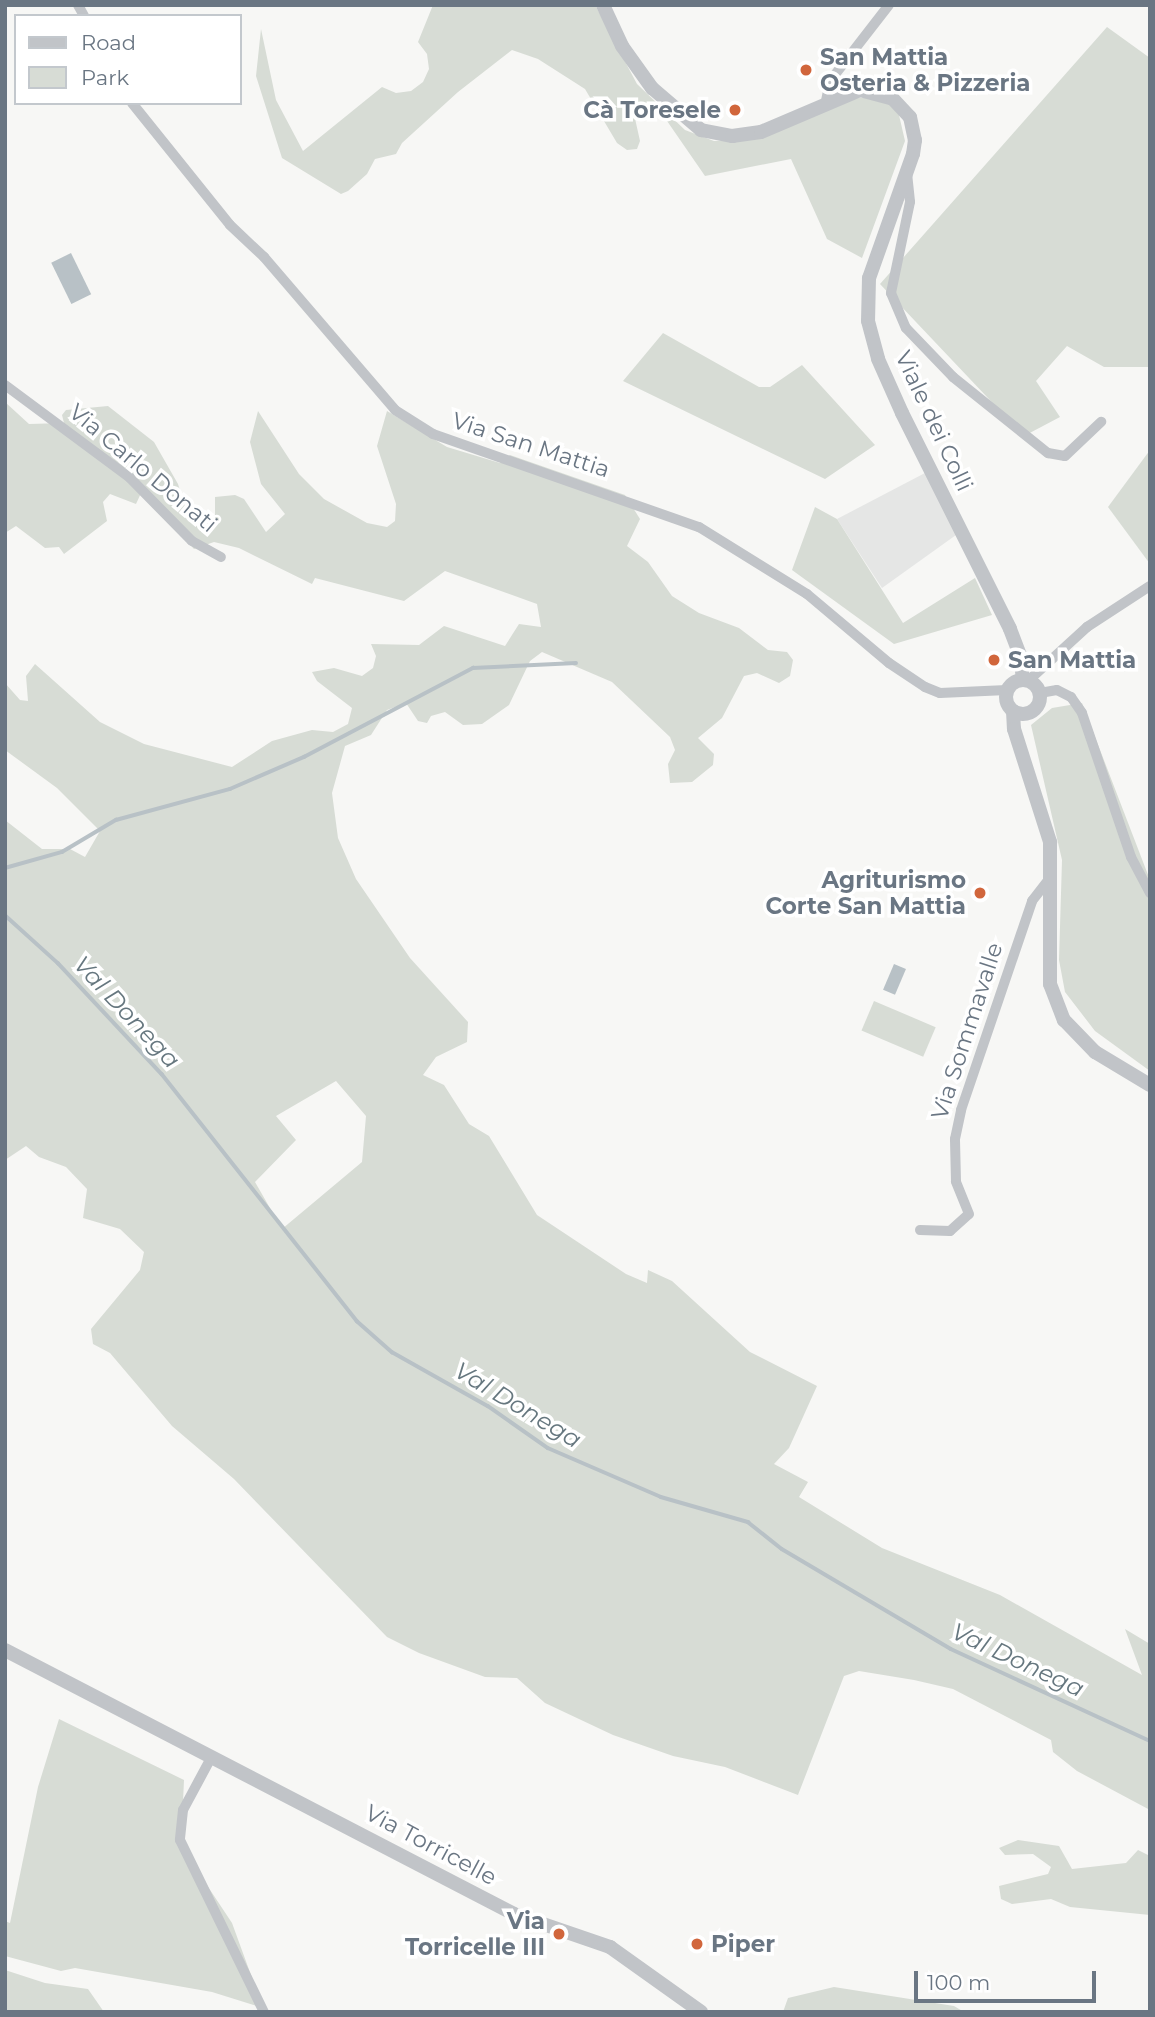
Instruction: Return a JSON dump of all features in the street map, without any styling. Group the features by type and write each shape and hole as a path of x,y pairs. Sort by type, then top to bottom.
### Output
{"street":[{"name":"Viale dei Colli","path":"603,5 622,46 652,88 701,130 732,136 761,132 826,101 869,91 902,107 915,140 907,173 869,278 868,321 878,359 902,413 1010,629 1026,680"},
{"path":"826,101 830,81 889,5"},
{"name":"Via San Mattia","path":"134,105 230,225 264,257 395,410 433,434 699,527 807,594 889,663 925,687 940,693 1007,690"},
{"name":"Viale dei Colli","path":"907,173 910,202 891,293 906,328 953,377 1048,453 1065,456 1101,422"},
{"name":"Via Carlo Donati","path":"5,385 130,478 192,541 221,557"},
{"path":"1150,586 1087,627 1026,680 1007,690 1006,701 1013,711 1014,729 1050,842 1050,984 1064,1020 1095,1052 1150,1085"},
{"path":"1026,680 1040,694"},
{"path":"1040,694 1057,690 1071,697 1082,712 1131,858 1150,893"},
{"path":"1013,711 1031,712 1040,694"},
{"name":"Via Sommavalle","path":"920,1230 939,1234 960,1226 969,1214 967,1202 956,1181 955,1139 961,1110 1032,901 1049,879"},
{"name":"Via Torricelle","path":"5,1650 513,1914 610,1947 701,2012"},
{"path":"212,1756 183,1810 180,1840 264,2012"}],"shaded area":[{"path":"71,253 91,294 71,304 51,263"},
{"path":"925,473 956,535 882,588 837,519"},
{"path":"894,964 906,969 895,995 883,990"}],"green space":[{"path":"433,5 595,5 637,84 685,130 714,141 744,140 847,99 873,97 887,101 899,115 905,141 862,258 827,239 791,159 705,176 656,105 634,114 640,141 637,149 627,150 617,143 585,89 538,59 512,50 458,92 402,143 396,154 375,159 367,174 348,191 341,194 282,158 256,76 261,29 276,100 303,151 382,87 396,93 411,91 423,82 429,69 427,54 418,42"},
{"path":"1107,27 1150,58 1150,367 1104,367 1067,346 1036,381 1060,417 1024,436 880,284"},
{"path":"663,333 759,387 770,387 802,365 875,445 825,479 623,381"},
{"path":"5,402 29,424 64,423 62,415 66,410 108,406 154,442 178,484 188,516 205,523 215,520 215,497 235,495 244,499 266,532 285,514 261,484 250,442 258,411 299,474 324,499 367,523 387,527 395,521 396,504 377,446 387,411 447,447 500,463 510,455 625,495 640,519 627,546 648,562 672,596 699,613 739,628 768,650 787,652 793,660 790,676 779,683 757,673 744,676 722,718 698,738 714,754 713,765 692,782 670,783 668,764 675,750 670,737 612,682 542,652 530,661 509,705 482,724 463,725 445,712 431,716 427,723 418,721 406,703 387,710 371,735 345,746 332,793 338,838 356,879 410,958 468,1022 467,1042 436,1057 423,1075 444,1085 469,1124 489,1136 537,1215 626,1274 647,1283 648,1270 672,1281 750,1352 817,1386 789,1448 774,1464 808,1482 799,1497 882,1548 1000,1595 1142,1675 1125,1629 1150,1644 1150,1810 1077,1771 1053,1752 1051,1740 953,1689 914,1680 859,1671 844,1676 798,1795 725,1767 673,1756 613,1735 545,1703 517,1678 485,1677 419,1653 387,1637 234,1479 172,1426 110,1353 93,1344 91,1329 140,1270 144,1252 120,1229 83,1218 87,1189 66,1167 39,1157 26,1146 5,1160 5,820 42,849 70,849 85,857 100,831 57,788 5,750 5,683 20,700 28,701 26,676 35,664 100,722 144,744 232,767 272,741 312,730 333,732 348,724 352,708 317,681 312,672 334,668 362,676 373,668 376,656 371,644 419,645 444,626 505,646 519,624 541,627 537,604 445,571 404,601 315,578 312,584 239,548 214,542 194,549 142,491 136,504 110,494 103,502 107,521 64,554 59,547 45,548 16,526 5,533","holes":["336,1081 366,1116 362,1162 282,1229 255,1182 296,1140 276,1116"]},
{"path":"1150,450 1150,564 1108,507"},
{"path":"815,507 837,519 903,623 975,578 992,615 894,644 792,570"},
{"path":"1082,703 1150,880 1150,1071 1095,1031 1065,992 1059,960 1062,860 1031,725 1052,708"},
{"path":"874,1001 936,1027 923,1057 861,1030"},
{"path":"59,1719 184,1780 181,1846 232,1923 263,2008 212,1992 75,1968 61,1971 5,1956 5,1921 10,1923 38,1787"},
{"path":"1018,1840 1059,1846 1072,1869 1126,1863 1138,1850 1148,1855 1150,1915 1070,1907 1051,1899 1012,1904 1001,1899 999,1886 1048,1874 1051,1867 1033,1854 1005,1855 999,1848"},
{"path":"5,1970 45,1983 88,1989 104,2012 5,2012"},
{"path":"834,1987 954,2006 964,2012 783,2012 788,1998"}],"waterway":[{"path":"5,868 62,852 116,820 230,789 304,757 473,668 576,663"},
{"name":"Val Donega","path":"5,915 58,963 162,1074 357,1321 392,1352 488,1406 548,1448 661,1497 748,1522 782,1549 951,1649 1150,1741"}],"place":[{"name":"San Mattia Osteria & Pizzeria","path":"806,70"},
{"name":"Cà Toresele","path":"735,110"},
{"name":"San Mattia","path":"994,660"},
{"name":"Agriturismo Corte San Mattia","path":"980,893"},
{"name":"Via Torricelle III","path":"559,1934"},
{"name":"Piper","path":"697,1944"}]}
